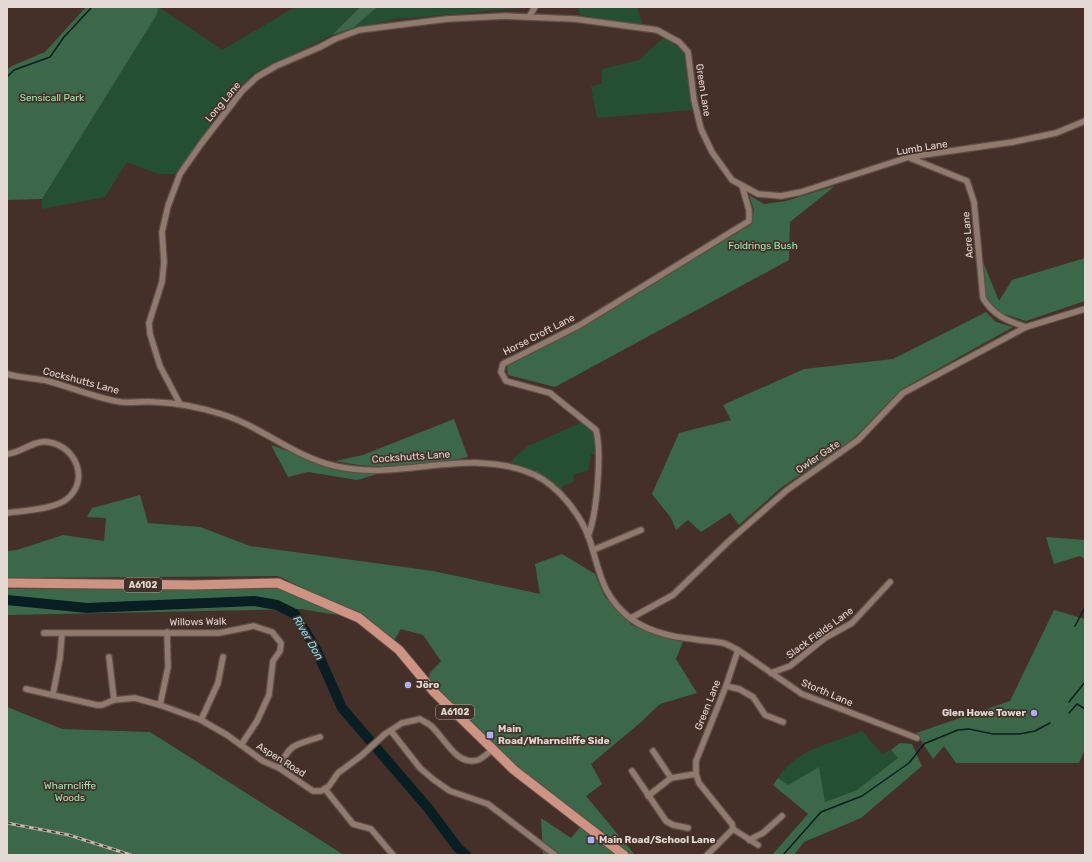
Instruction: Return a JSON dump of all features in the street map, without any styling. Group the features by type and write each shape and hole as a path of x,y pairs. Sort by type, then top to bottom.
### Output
{"main road":[{"name":"A6102","path":"7,583 193,585 278,583 359,618 399,650 434,692 514,770 624,855"}],"street":[{"path":"529,17 535,7"},
{"name":"Long Lane","path":"180,404 160,366 150,334 149,323 162,282 164,262 162,232 168,206 180,174 242,91 257,77 276,66 335,39 359,30 447,19 505,16 529,17"},
{"name":"Green Lane","path":"529,17 574,19 658,30 679,42 688,52 694,100 700,129 712,152 732,180 742,186"},
{"name":"Lumb Lane","path":"742,186 758,194 781,196 801,192 909,157 971,149 1042,136 1056,133 1085,121"},
{"name":"Acre Lane","path":"909,157 967,181 974,202 983,298 989,308 999,316 1026,327"},
{"name":"Horse Croft Lane","path":"588,536 592,525 596,484 598,454 596,430 550,393 506,381 500,372 502,364 580,324 749,221 749,210 742,186"},
{"name":"Owler Gate","path":"630,618 673,595 729,541 787,490 858,440 903,393 1026,327 1085,309"},
{"name":"Cockshutts Lane","path":"8,375 35,378 91,395 123,402 152,401 180,404 221,414 272,436 301,454 335,466 360,469 395,469 479,461 508,466 528,473 540,478 553,487 579,519 588,536 602,583 614,602 630,618"},
{"path":"7,454 42,442 56,444 66,448 76,461 79,479 74,492 61,502 7,513"},
{"path":"593,550 641,530"},
{"name":"Slack Fields Lane","path":"772,673 790,666 825,638 852,623 890,582"},
{"path":"630,618 654,630 682,638 723,643 738,650"},
{"name":"Willows Walk","path":"44,633 219,633 254,626 272,632 281,643 280,651 273,661 269,695 257,722 240,744"},
{"path":"160,704 168,666 168,632"},
{"path":"53,694 60,658 62,634"},
{"name":"Green Lane","path":"696,774 696,761 726,686 738,650"},
{"name":"Storth Lane","path":"738,650 802,694 917,738"},
{"path":"109,656 114,700"},
{"path":"201,720 218,684 223,657"},
{"path":"104,675 111,674"},
{"path":"726,686 739,689 753,697 765,715 783,722"},
{"name":"Aspen Road","path":"26,689 97,705 102,705 114,700 135,698 160,704 201,720 240,744 263,761 279,768 313,791 325,789"},
{"path":"393,855 371,829 353,824 325,789 329,786 338,773 361,756 385,734 409,720 420,719 431,726 460,757 468,761 478,760 493,749"},
{"path":"391,731 420,768 434,780 450,791 488,804 555,855"},
{"path":"279,768 286,752 294,745 320,737"},
{"path":"653,751 671,778"},
{"path":"632,771 666,821 673,825 688,828"},
{"path":"648,796 671,778 696,774 699,783 732,824 733,829 758,845"},
{"path":"749,840 763,833 782,816"},
{"path":"707,855 733,829"}],"green space":[{"name":"Sensicall Park","path":"86,7 159,7 156,16 42,199 7,200 7,70 12,66 45,52"},
{"path":"159,7 222,50 295,7 359,7 332,35 252,74 175,174 159,174 127,162 105,197 42,209 42,199 156,16"},
{"path":"360,7 380,7 375,9 353,28 332,35"},
{"path":"380,7 531,7 398,19 353,28 375,9"},
{"path":"578,7 637,7 643,26 580,15"},
{"path":"663,38 674,43 686,55 692,110 597,118 591,86 602,84 602,69 639,60"},
{"name":"Foldrings Bush","path":"835,186 790,222 789,260 555,387 508,375 507,366 578,330 750,225 754,210 749,195 764,204 786,201"},
{"path":"1085,258 1085,301 1026,321 1001,313 986,299 983,262 999,301 1012,280"},
{"path":"986,312 996,322 1013,327 902,389 851,441 782,487 739,525 730,513 701,532 688,520 676,530 671,518 652,494 679,433 731,420 723,405 804,369 893,359"},
{"path":"454,419 468,457 398,466 373,466 349,464 336,461 363,455"},
{"path":"585,421 594,431 595,454 591,454 588,471 574,474 573,482 563,486 561,493 550,481 538,473 510,462 528,446"},
{"path":"271,445 335,468 381,473 357,480 308,472 288,477"},
{"path":"140,495 148,523 200,527 250,546 433,571 540,594 535,564 562,554 595,574 605,597 632,625 683,642 676,659 697,693 660,704 640,723 591,764 602,784 586,796 635,855 629,855 516,766 428,681 430,673 441,661 423,635 401,629 393,642 359,615 278,576 7,578 7,551 17,550 63,535 104,541 106,518 87,517 92,508"},
{"path":"1046,537 1085,540 1085,559 1080,556 1054,564"},
{"path":"278,588 350,617 301,609 7,615 7,589"},
{"path":"1054,610 1085,619 1085,749 1079,763 956,763 944,746 933,759 916,733 1010,701"},
{"name":"Wharncliffe Woods","path":"7,707 62,729 150,732 344,855 7,855"},
{"path":"862,731 882,754 891,750 898,758 857,790 825,802 787,785 778,778 795,760 805,754 827,743"},
{"path":"900,743 912,744 922,766 861,818 804,842 794,855 772,855 808,814 773,785 778,778 788,785 819,767 825,802 857,790 898,758 891,750"},
{"path":"541,818 571,838 581,826 616,855 543,855"}],"waterway":[{"path":"7,77 14,70 50,57 64,37 92,7"},
{"name":"River Don","path":"7,600 87,608 254,601 277,605 295,614 316,649 342,708 428,808 458,848 466,855"},
{"path":"1075,626 1085,607"},
{"path":"1069,702 1085,682"},
{"path":"1069,713 1077,704 1085,709"},
{"path":"926,743 958,730 969,729 993,734 1019,734 1035,731 1050,723"},
{"path":"783,855 821,812 862,796 909,763 925,743"}],"railway":[{"path":"7,823 69,835 131,855"}],"place":[{"name":"Jöro","path":"408,685"},
{"name":"Glen Howe Tower","path":"1034,713"},
{"name":"Main Road/Wharncliffe Side","path":"490,735"},
{"name":"Main Road/School Lane","path":"591,840"}]}
